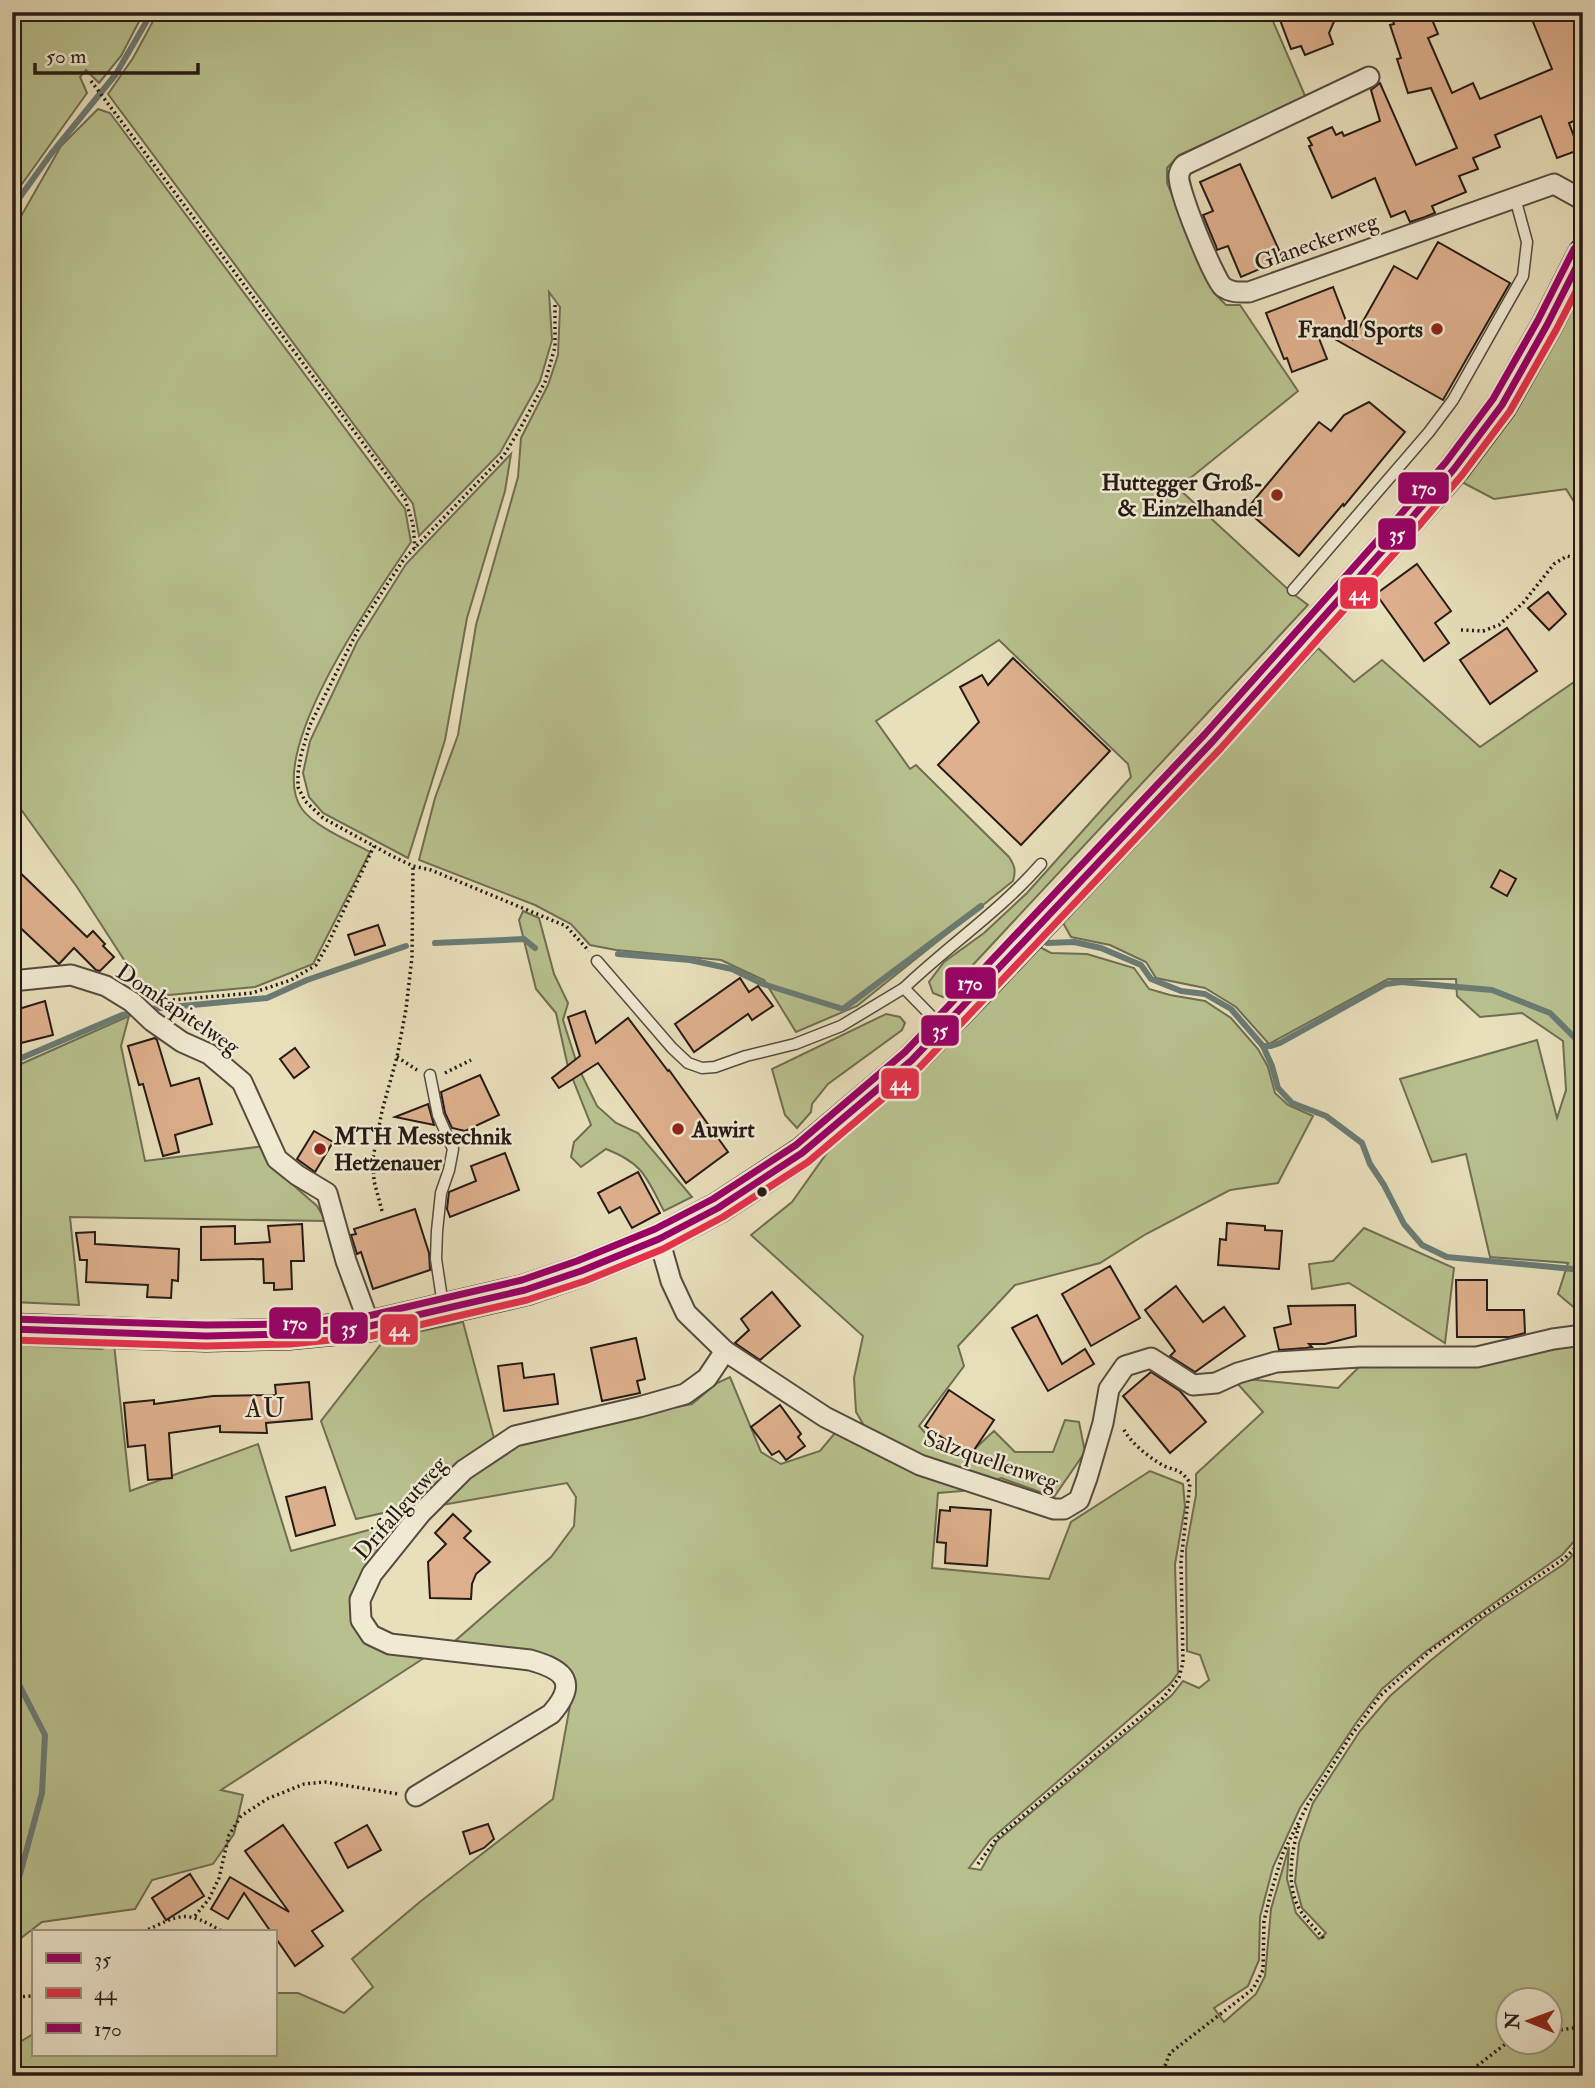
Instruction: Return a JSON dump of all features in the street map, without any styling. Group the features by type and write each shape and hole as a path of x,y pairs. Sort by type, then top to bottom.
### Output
{"main road":[{"path":"12,1329 206,1336 310,1333 370,1326 525,1290 581,1271 659,1239 718,1208 802,1153 883,1086 943,1028 1213,741 1454,469 1502,405 1583,254"}],"street":[{"name":"Glaneckerweg","path":"1369,77 1184,165 1179,174 1180,190 1221,285 1233,292 1250,292 1554,184 1583,200"},
{"name":"Domkapitelweg","path":"13,981 71,975 106,986 132,1002 152,1021 183,1042 209,1054 242,1082 277,1159 327,1193 346,1261 370,1326"},
{"name":"Salzquellenweg","path":"659,1239 671,1281 687,1313 725,1351 825,1417 920,1465 1054,1509 1064,1510 1079,1500 1103,1423 1109,1389 1125,1366 1151,1358 1193,1385 1216,1383 1238,1373 1276,1362 1360,1357 1478,1357 1553,1339 1583,1335"},
{"name":"Drifallgutweg","path":"415,1797 551,1714 563,1701 566,1686 561,1675 550,1666 530,1660 390,1644 371,1635 361,1620 360,1600 372,1574 421,1513 464,1469 515,1436 685,1394 707,1378 725,1351"}],"lane":[{"path":"1293,590 1429,432 1453,400 1523,276 1527,242 1515,198"},
{"path":"597,961 688,1063 702,1068 715,1067 746,1056 796,1044 841,1026 904,988 923,969 1014,894 1041,864"},
{"path":"904,988 943,1028"},
{"path":"430,1075 438,1115 453,1149 441,1193 437,1231 436,1259 443,1309"}],"path":[{"path":"91,81 405,499 413,524 415,548"},
{"path":"555,305 555,347 545,382 521,427 504,455 404,559 361,625 310,725 298,773 299,787 305,802 323,818 413,866 431,870 566,926 597,961"},
{"path":"1461,630 1483,631 1499,625 1523,603 1554,564 1567,556 1583,560"},
{"path":"132,1002 252,993 291,980 316,965 374,845"},
{"path":"382,1212 374,1181 373,1158 406,1009 412,957 413,866"},
{"path":"978,1864 997,1838 1163,1698 1179,1678 1183,1662 1181,1561 1190,1483 1183,1472 1160,1464 1128,1438 1122,1426"},
{"path":"1161,2076 1170,2053 1253,1989 1263,1970 1264,1922 1283,1853 1301,1817 1350,1737 1380,1696 1430,1651 1565,1558 1583,1540"},
{"path":"195,1916 209,1899 219,1878 229,1835 241,1816 267,1800 304,1784 325,1782 415,1797"},
{"path":"1301,1817 1293,1847 1291,1880 1301,1911 1324,1939"},
{"path":"148,1930 179,1916 195,1916 220,1930"},
{"path":"12,1997 32,1996"},
{"path":"1564,2029 1583,2027"},
{"path":"1464,2076 1494,2052"}],"green space":[{"path":"12,12 144,12 121,56 99,83 86,70 80,77 87,93 12,198"},
{"path":"158,12 1269,12 1306,98 1179,155 1167,168 1167,183 1214,293 1226,305 1240,305 1298,391 1178,488 1308,605 943,997 933,993 929,982 944,962 984,933 1027,893 1131,777 1128,764 999,640 876,721 910,769 916,765 1009,857 1014,869 1013,881 857,1006 796,1032 764,980 721,960 590,945 571,924 535,905 419,860 435,798 458,735 476,625 518,477 521,438 548,385 558,355 560,307 549,292 552,340 540,381 500,453 419,536 413,504 108,94 133,58"},
{"path":"98,109 110,113 405,509 411,542 352,633 330,673 310,713 298,751 294,784 302,809 324,828 370,852 313,964 255,987 148,997 77,887 12,797 12,232 61,146"},
{"path":"1583,282 1583,516 1566,489 1494,499 1458,480"},
{"path":"511,454 505,491 467,618 445,740 408,858 323,813 309,797 303,773 310,741 357,642 406,564"},
{"path":"1583,608 1583,1315 1558,1294 1568,1263 1490,1257 1466,1154 1432,1162 1400,1079 1537,1040 1557,1118 1566,1090 1563,1041 1522,1013 1480,1017 1457,996 1456,979 1388,979 1269,1044 1236,1007 1205,988 1156,978 1146,962 1110,945 1071,937 1062,921 1318,648 1354,682 1382,660 1480,747 1574,682 1580,611"},
{"path":"523,911 539,918 554,974 568,1003 563,1020 578,1067 597,1106 616,1123 638,1133 692,1197 664,1211 648,1180 629,1160 606,1149 581,1167 571,1157 574,1142 591,1125 568,1067 556,1013 536,989 519,920"},
{"path":"1038,946 1051,953 1087,954 1134,968 1149,989 1205,1001 1231,1018 1258,1049 1268,1067 1275,1093 1288,1105 1313,1116 1278,1183 1230,1190 1146,1234 1100,1263 1015,1285 958,1346 964,1366 919,1426 944,1454 967,1456 994,1431 1015,1452 1053,1452 1065,1420 1079,1422 1085,1452 1054,1497 1001,1478 962,1491 938,1493 932,1568 1049,1579 1071,1522 1150,1471 1183,1484 1185,1507 1175,1564 1178,1673 1170,1684 990,1840 969,1868 981,1870 997,1841 1172,1695 1183,1681 1199,1688 1209,1680 1200,1655 1187,1651 1186,1549 1196,1495 1196,1474 1263,1412 1236,1382 1246,1379 1338,1388 1360,1366 1583,1342 1583,1531 1562,1555 1425,1652 1382,1689 1356,1723 1300,1808 1273,1867 1260,1917 1259,1960 1248,1986 1214,2008 1224,2022 1256,1994 1265,1976 1271,1909 1289,1847 1287,1879 1296,1913 1319,1939 1326,1933 1302,1908 1295,1882 1299,1843 1313,1803 1360,1731 1390,1696 1430,1661 1483,1618 1564,1564 1583,1544 1583,2076 12,2076 12,2047 32,2035 32,2056 276,2056 276,1993 298,1993 344,2013 373,1987 352,1959 421,1901 553,1799 573,1689 551,1659 455,1641 551,1557 574,1526 576,1497 567,1483 436,1506 452,1488 516,1444 541,1434 692,1404 717,1383 730,1377 761,1452 781,1464 820,1451 835,1433 882,1456 856,1412 854,1378 863,1336 751,1235 792,1202 834,1143"},
{"path":"886,1014 900,1017 905,1023 902,1030 828,1084 812,1104 811,1112 797,1128 785,1115 772,1069"},
{"path":"129,1016 121,1046 145,1161 265,1146 277,1171 317,1206 326,1221 70,1217 79,1305 12,1302 12,1068"},
{"path":"1364,1228 1454,1268 1445,1343 1349,1283 1312,1289 1309,1264 1333,1261"},
{"path":"463,1322 495,1442 414,1506 356,1519 321,1421 385,1339"},
{"path":"114,1344 130,1491 258,1444 291,1551 402,1521 350,1596 351,1617 367,1643 427,1656 221,1790 243,1795 234,1834 213,1864 152,1880 135,1909 42,1922 12,1945 12,1345 102,1349"}],"building":[{"path":"1277,12 1326,12 1336,17 1329,33 1333,44 1305,55 1301,46 1291,49"},
{"path":"1390,12 1429,12 1438,34 1428,38 1452,93 1473,83 1480,99 1552,69 1529,12 1571,12 1583,42 1583,117 1569,123 1579,150 1557,158 1541,116 1495,135 1500,147 1473,158 1478,169 1459,176 1466,192 1432,206 1435,213 1425,217 1410,222 1405,211 1391,217 1375,178 1332,198 1308,138 1332,127 1336,135 1342,132 1344,136 1380,121 1371,90 1380,83 1416,165 1457,148 1431,88 1408,93 1397,59 1401,58 1390,25 1394,24"},
{"path":"1240,164 1283,259 1241,277 1228,246 1217,250 1203,215 1213,211 1200,182"},
{"path":"1438,242 1510,283 1443,400 1315,328 1327,359 1292,372 1266,313 1333,287 1353,339 1394,266 1417,279"},
{"path":"1369,402 1405,432 1299,556 1246,510 1319,422 1331,431 1344,415"},
{"path":"1417,564 1451,611 1435,623 1449,643 1424,661 1376,594"},
{"path":"1548,592 1566,614 1549,630 1528,608"},
{"path":"1507,628 1537,671 1490,704 1460,660"},
{"path":"1013,658 1110,751 1021,845 938,765 979,722 960,687 982,675 988,685"},
{"path":"12,865 87,937 93,931 105,944 103,946 114,957 100,971 74,948 59,964 12,920"},
{"path":"1500,870 1516,879 1507,896 1491,887"},
{"path":"378,925 385,945 355,955 348,935"},
{"path":"740,978 749,992 758,986 773,1006 752,1020 748,1014 694,1052 675,1024"},
{"path":"45,1001 53,1035 21,1043 20,1040 12,1042 12,1011"},
{"path":"585,1011 596,1043 628,1018 728,1152 686,1183 598,1063 559,1088 552,1078 580,1056 568,1017"},
{"path":"155,1038 171,1086 199,1078 212,1124 175,1135 179,1152 163,1156 143,1084 139,1085 128,1046"},
{"path":"295,1048 309,1067 294,1078 280,1059"},
{"path":"480,1075 499,1115 465,1131 452,1128 445,1113 441,1092"},
{"path":"428,1104 434,1125 395,1117"},
{"path":"314,1131 333,1142 315,1172 297,1159"},
{"path":"505,1153 519,1190 450,1217 447,1209 449,1192 476,1181 471,1166"},
{"path":"638,1172 660,1213 632,1228 620,1207 609,1213 598,1193"},
{"path":"415,1209 429,1253 430,1270 373,1289 361,1252 357,1254 351,1235 356,1234 354,1229"},
{"path":"1227,1223 1265,1226 1265,1230 1282,1231 1279,1269 1218,1265 1220,1239 1226,1240"},
{"path":"302,1224 304,1261 291,1261 292,1289 274,1290 274,1283 264,1283 263,1259 201,1260 201,1227 235,1226 235,1244 270,1242 268,1226"},
{"path":"95,1232 95,1244 179,1249 178,1281 172,1280 171,1298 147,1297 148,1285 86,1282 87,1260 80,1260 76,1233"},
{"path":"1110,1266 1140,1318 1091,1346 1062,1294"},
{"path":"1456,1280 1487,1280 1487,1310 1524,1310 1525,1333 1510,1337 1457,1337"},
{"path":"1176,1286 1203,1322 1224,1307 1245,1336 1195,1372 1170,1356 1175,1351 1145,1310"},
{"path":"772,1292 800,1326 760,1360 735,1343 749,1330 741,1319"},
{"path":"1355,1305 1356,1336 1325,1344 1309,1344 1312,1347 1279,1350 1274,1328 1291,1324 1288,1306"},
{"path":"1037,1315 1062,1364 1085,1349 1094,1364 1048,1391 1012,1328"},
{"path":"636,1338 645,1379 637,1381 640,1393 602,1401 591,1348"},
{"path":"522,1363 524,1378 554,1374 558,1404 504,1411 498,1366"},
{"path":"1151,1372 1180,1391 1206,1422 1170,1453 1123,1396"},
{"path":"309,1382 312,1419 266,1423 267,1433 220,1432 220,1426 169,1433 172,1478 148,1480 145,1445 128,1447 124,1403 154,1400 154,1404 213,1396 276,1395 275,1385"},
{"path":"949,1390 994,1420 970,1456 925,1426"},
{"path":"780,1405 801,1434 798,1437 805,1446 786,1460 779,1451 772,1455 751,1427"},
{"path":"325,1487 335,1525 296,1536 286,1497"},
{"path":"950,1507 991,1510 987,1566 945,1563 946,1543 937,1542 940,1510 950,1511"},
{"path":"453,1514 471,1531 464,1538 490,1562 476,1574 471,1599 430,1598 428,1562 446,1544 435,1533"},
{"path":"488,1824 494,1839 484,1848 470,1854 463,1832"},
{"path":"283,1825 343,1911 312,1931 323,1946 295,1966 276,1938 276,1930 270,1930 244,1893 228,1919 211,1909 230,1877 289,1912 245,1851"},
{"path":"367,1825 381,1850 348,1868 335,1843"},
{"path":"190,1874 204,1896 166,1920 152,1898"}],"waterway":[{"path":"12,208 51,154 116,74 152,12"},
{"path":"618,954 690,960 732,969 763,984 843,1009 981,906"},
{"path":"435,943 524,939 535,948"},
{"path":"1047,943 1074,942 1101,948 1141,965 1151,979 1181,991 1205,994 1231,1009 1263,1046 1278,1088 1292,1103 1326,1116 1362,1143 1370,1164 1404,1224 1422,1245 1447,1257 1583,1270"},
{"path":"150,1009 267,998 307,980 406,946"},
{"path":"1263,1046 1280,1043 1386,984 1401,982 1492,990 1550,1013 1579,1042 1583,1058"},
{"path":"12,1062 122,1015 134,1013"},
{"path":"12,1671 45,1735 42,1793 19,1878 12,1889"}],"transit line":[{"name":"170","path":"12,1319 206,1325 288,1324 368,1316 522,1280 577,1261 655,1229 713,1199 796,1145 905,1052 1205,734 1401,514 1446,462 1493,399 1574,249"},
{"name":"35","path":"12,1329 206,1336 289,1334 370,1326 525,1290 581,1271 659,1239 718,1208 802,1153 912,1060 1213,741 1409,521 1454,469 1502,405 1583,254"},
{"name":"44","path":"12,1340 206,1346 290,1344 372,1336 527,1300 585,1281 663,1249 723,1217 808,1162 920,1067 1221,748 1417,528 1462,475 1510,411 1583,278"}],"place":[{"name":"Frandl Sports","path":"1437,329"},
{"name":"Huttegger Groß- & Einzelhandel","path":"1277,495"},
{"name":"Auwirt","path":"678,1129"},
{"name":"MTH Messtechnik Hetzenauer","path":"320,1149"}],"district":[{"name":"AU","path":"266,1409"}]}
